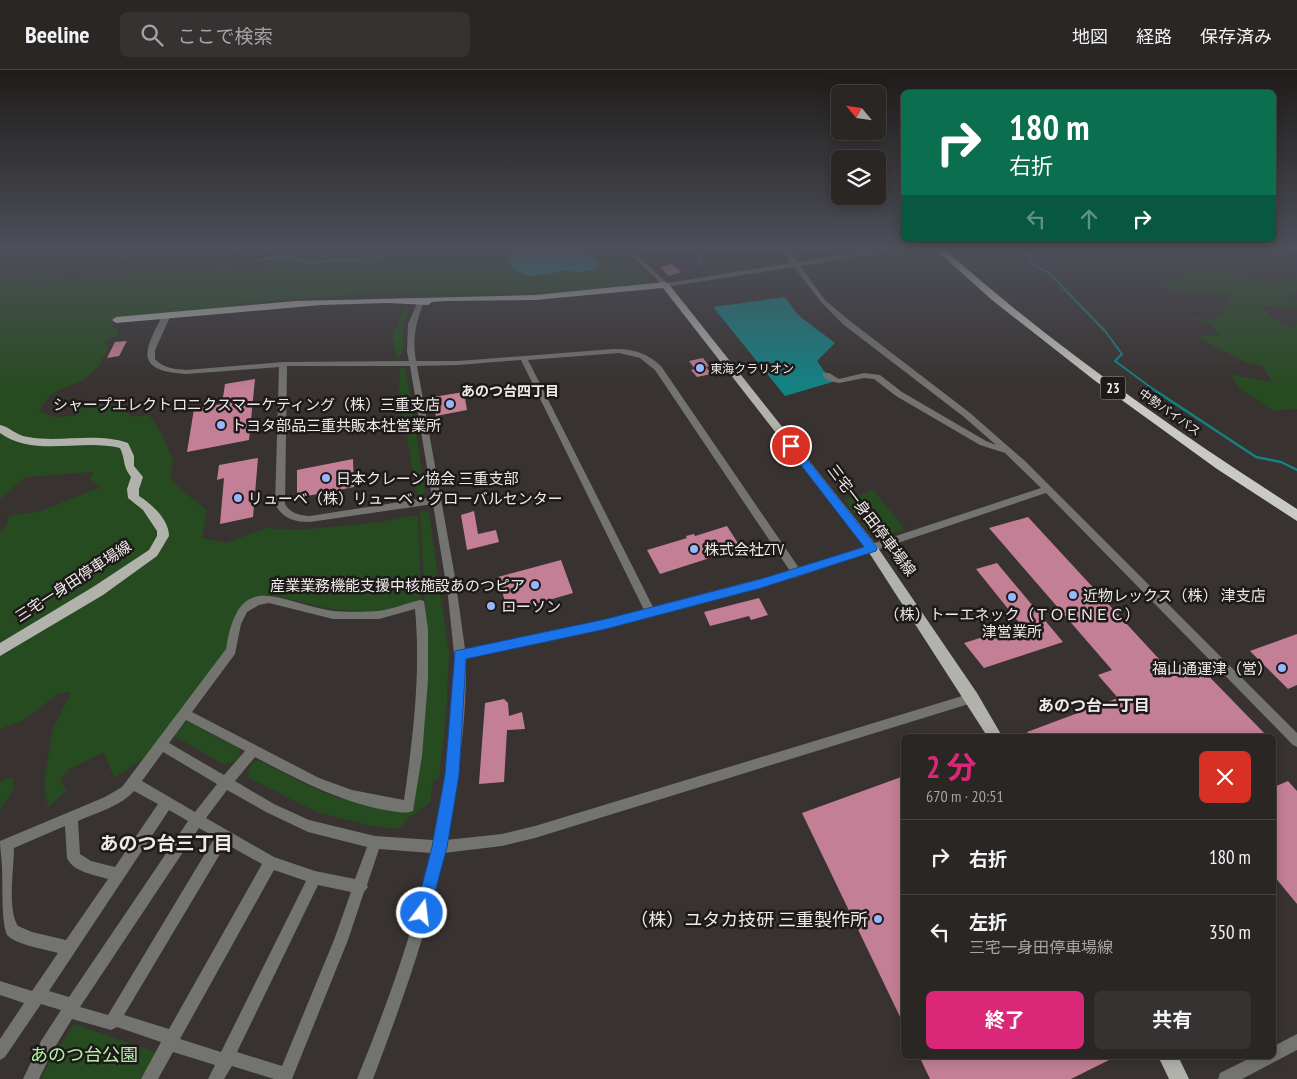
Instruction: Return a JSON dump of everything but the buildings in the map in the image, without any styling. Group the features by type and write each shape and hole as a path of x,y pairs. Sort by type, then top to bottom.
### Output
{"highway":[{"name":"中勢バイパス","path":"993,295 1067,354 1181,437 1297,516"}],"main road":[{"path":"116,320 292,303 453,303 558,300 599,295"},
{"name":"三宅一身田停車場線","path":"673,295 872,548 994,734"},
{"name":"三宅一身田停車場線","path":"0,428 13,436 47,444 77,441 114,443 124,446 129,456 128,467 137,477 133,490 134,498 147,507 163,530 163,536 153,553 123,576 0,650"},
{"path":"1169,1059 1179,1079"}],"street":[{"path":"818,295 847,324 967,415 1007,450 1048,489 1297,742"},
{"path":"365,1079 395,1001 415,937 439,847 452,775 459,689 460,655 448,564 413,363 411,333 414,316 421,302"},
{"path":"166,315 150,353 152,361 160,368 171,371 186,372 283,364 413,363 524,359 618,350 632,352 652,361 797,573"},
{"path":"524,359 650,612"},
{"path":"283,364 280,504 285,512 295,518 310,519 437,500"},
{"path":"826,375 834,380 843,382 866,376 877,377 898,393 983,443 1007,450"},
{"path":"460,655 531,641 797,573 1048,489"},
{"path":"68,948 15,932 8,925 4,846 109,801 134,783 184,712 231,650 236,619 239,614 259,601 275,600 333,614 379,615 420,604 423,661 422,705 409,807 380,803 352,796 316,783 184,712"},
{"path":"160,745 270,808 308,826 375,842 439,847 502,840 535,832 972,698"},
{"path":"30,1079 71,1008 175,849 228,783 235,770 254,750"},
{"path":"134,783 271,862 315,878 361,887"},
{"path":"0,1052 167,802"},
{"path":"71,817 74,858 82,865 119,875"},
{"path":"0,988 71,1008 111,1023 224,835"},
{"path":"114,1019 171,1041 285,1077 361,887 375,842"},
{"path":"149,1079 271,862"},
{"path":"216,1079 315,878"},
{"path":"1276,1053 1297,1042"},
{"path":"1226,1079 1264,1059"}],"green space":[{"path":"0,295 352,295 243,303 243,305 116,319 110,326 117,328 117,336 104,341 108,349 94,371 83,380 52,394 39,412 55,417 74,416 85,405 121,398 123,410 133,417 149,415 161,432 173,460 170,478 180,489 207,510 202,538 226,543 266,528 297,530 374,523 418,515 421,601 381,612 335,610 275,596 260,597 235,614 225,651 144,758 114,778 104,752 68,770 60,781 67,790 48,807 44,786 52,731 71,692 58,694 24,720 0,729 0,533 6,526 9,516 41,511 101,487 90,479 93,472 26,477 0,499"},
{"path":"1229,295 1293,295 1288,299 1297,301 1297,307 1261,306 1283,325 1293,328 1297,322 1297,409 1273,411 1238,387 1231,374 1273,383 1263,366 1243,361 1202,340 1201,335 1220,336 1212,324 1191,317 1211,319 1224,313 1225,305 1230,298"},
{"path":"405,308 409,310 404,326 403,354 397,359 392,337"},
{"path":"400,367 406,370 425,492 418,498 399,393"},
{"path":"873,490 905,529 881,537 871,534 844,500"},
{"path":"420,510 429,513 449,654 446,717 439,778 433,781 430,803 408,818 399,829 372,826 316,812 248,777 250,766 259,760 329,795 377,807 413,812 428,663"},
{"path":"188,721 239,749 240,756 235,761 225,765 176,737 174,732 180,724"},
{"path":"13,777 14,790 0,809 0,782"},
{"name":"あのつ台公園","path":"74,1024 158,1053 143,1079 41,1079 50,1061"}],"water":[{"path":"785,297 798,315 835,343 817,361 824,371 836,381 785,396 713,307"}],"waterway":[{"path":"1070,295 1105,331 1122,354 1115,361 1157,392"},
{"path":"1156,391 1256,457 1281,462 1297,470"}],"place":[{"name":"東海クラリオン","path":"700,368"},
{"name":"シャープエレクトロニクスマーケティング（株）三重支店","path":"450,404"},
{"name":"トヨタ部品三重共販本社営業所","path":"221,425"},
{"name":"日本クレーン協会 三重支部","path":"326,478"},
{"name":"リューベ（株）リューベ・グローバルセンター","path":"238,498"},
{"name":"株式会社ZTV","path":"694,549"},
{"name":"産業業務機能支援中核施設あのつピア","path":"535,585"},
{"name":"近物レックス（株） 津支店","path":"1073,595"},
{"name":"（株）トーエネック（ＴＯＥＮＥＣ） 津営業所","path":"1012,597"},
{"name":"ローソン","path":"491,606"},
{"name":"福山通運津（営）","path":"1282,668"},
{"name":"（株）ユタカ技研 三重製作所","path":"878,919"}],"district":[{"name":"あのつ台四丁目","path":"510,391"},
{"name":"あのつ台一丁目","path":"1094,705"},
{"name":"あのつ台三丁目","path":"166,843"}],"route":[{"path":"422,913 435,867 452,775 460,655 606,624 797,573 872,548 791,446"}]}
